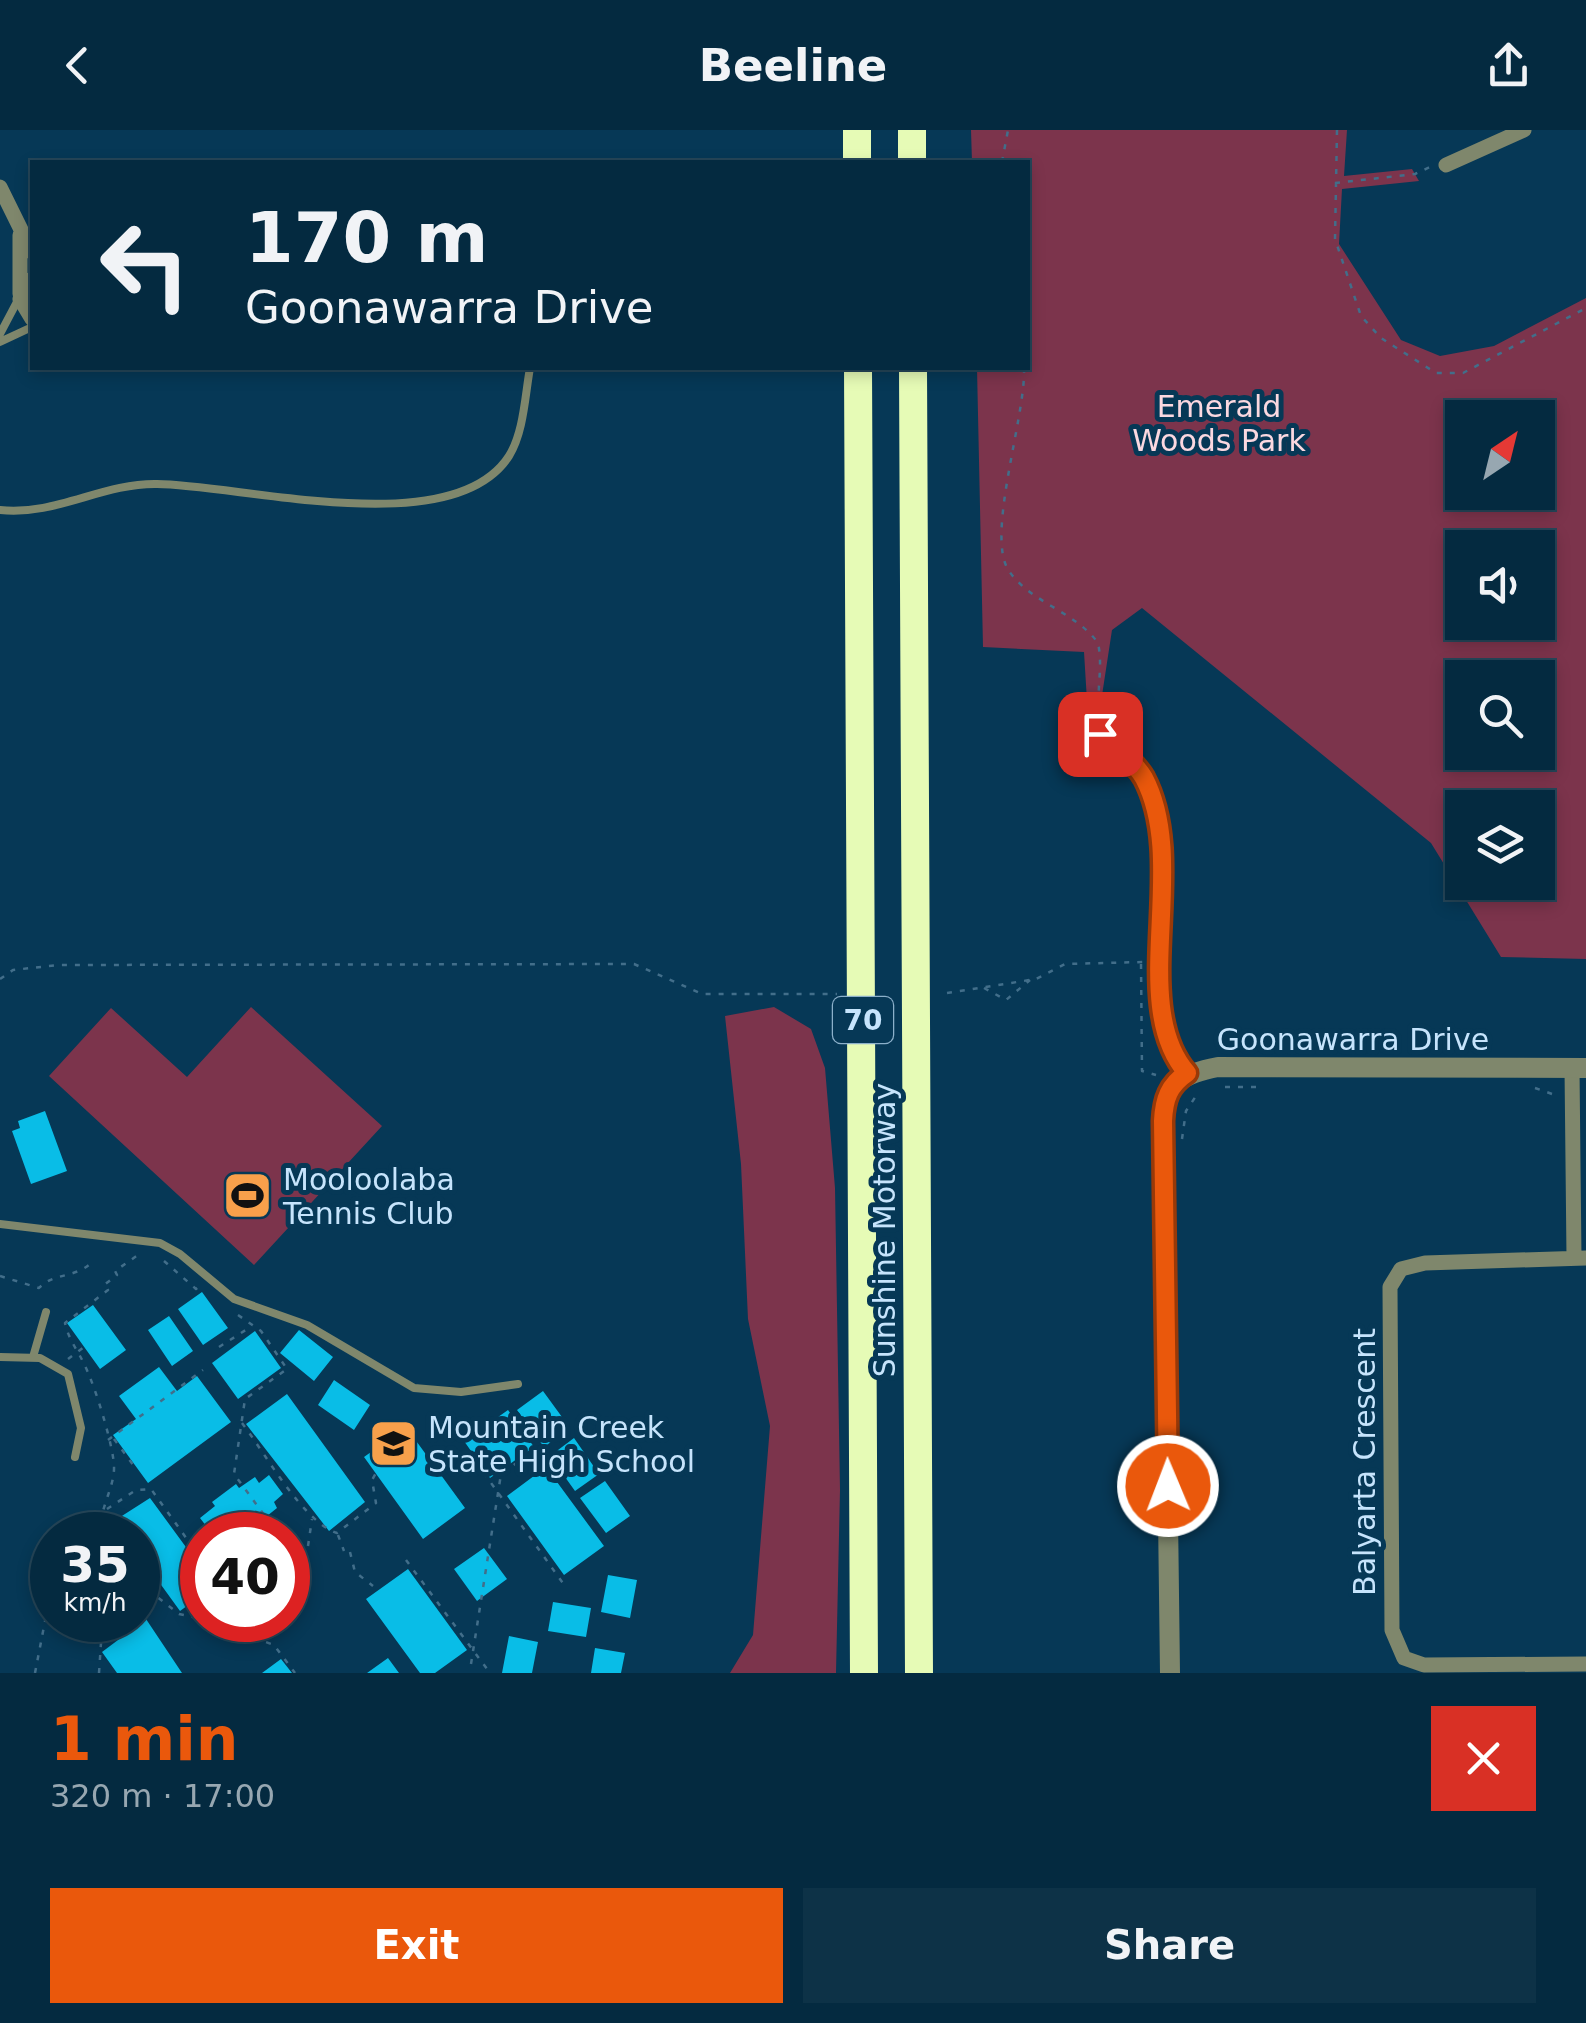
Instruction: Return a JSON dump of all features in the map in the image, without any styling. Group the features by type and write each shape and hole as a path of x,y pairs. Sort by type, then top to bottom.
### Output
{"highway":[{"path":"857,130 857,160"},
{"path":"912,130 912,160"},
{"name":"Sunshine Motorway","path":"858,370 864,1673"},
{"name":"Sunshine Motorway","path":"912,370 919,1673"}],"street":[{"path":"1446,165 1524,130"},
{"path":"0,187 30,249"},
{"path":"19,231 20,295 22,310 30,320"},
{"path":"20,295 30,282"},
{"name":"Goonawarra Drive","path":"1100,734 1143,776 1158,818 1164,864 1160,962 1166,1040 1187,1073 1218,1067 1579,1068"},
{"path":"1579,1068 1580,1258"},
{"path":"1170,1673 1164,1151 1167,1094 1174,1081 1187,1073"},
{"name":"Balyarta Crescent","path":"1580,1258 1425,1263 1401,1269 1390,1288 1392,1630 1404,1658 1424,1665 1586,1664"}],"lane":[{"path":"0,334 20,295"},
{"path":"0,342 30,324"},
{"path":"0,510 59,507 142,484 372,502 417,501 459,492 485,481 511,453 530,370"},
{"path":"0,1224 160,1243 180,1254 234,1299 307,1325 414,1388 462,1392 518,1384"},
{"path":"33,1358 46,1312"},
{"path":"0,1357 33,1358 57,1364 68,1374 81,1428 75,1457"}],"path":[{"path":"1002,160 1008,130"},
{"path":"1337,130 1335,239 1361,316 1381,338 1426,368 1447,375 1480,367 1586,308"},
{"path":"1334,184 1414,174 1424,168 1446,165"},
{"path":"1024,370 1025,394 1000,528 1002,558 1022,584 1098,643 1103,665 1097,698 1102,715 1100,734"},
{"path":"1141,962 1142,1071 1156,1074"},
{"path":"983,987 1006,1000 1030,980 1065,964 1160,962"},
{"path":"0,979 12,970 58,965 634,964 702,994 843,994"},
{"path":"947,993 1030,980"},
{"path":"1526,1086 1558,1095"},
{"path":"1217,1087 1264,1087"},
{"path":"1164,1151 1185,1137 1190,1104 1208,1088"},
{"path":"104,1511 114,1468 86,1366 64,1323 108,1290 104,1285 117,1275 115,1271 146,1249"},
{"path":"152,1250 196,1289 199,1286 212,1296"},
{"path":"0,1276 39,1288 51,1279 76,1276 90,1264"},
{"path":"226,1306 253,1326 286,1369 245,1399 234,1474 262,1512"},
{"path":"219,1347 253,1326"},
{"path":"64,1362 84,1347"},
{"path":"108,1440 203,1370"},
{"path":"242,1423 312,1518 338,1534 355,1572 372,1586"},
{"path":"112,1436 137,1470"},
{"path":"476,1462 566,1586"},
{"path":"471,1664 502,1474 518,1462 526,1471"},
{"path":"338,1534 376,1503 372,1480 376,1473"},
{"path":"104,1511 136,1490 151,1489 180,1529"},
{"path":"310,1532 312,1518"},
{"path":"406,1560 490,1673"},
{"path":"160,1599 180,1614"},
{"path":"35,1673 41,1642"},
{"path":"99,1673 102,1642"},
{"path":"266,1642 274,1645 295,1673"}],"green space":[{"name":"Emerald Woods Park","path":"971,130 1347,130 1344,176 1412,169 1419,181 1342,189 1339,244 1401,340 1440,356 1494,346 1586,298 1586,959 1501,957 1466,900 1555,900 1555,790 1445,790 1445,866 1431,843 1142,608 1112,630 1101,702 1087,701 1084,652 983,647 977,370 1030,370 1030,160 972,160"},
{"name":"Mooloolaba Tennis Club","path":"251,1007 382,1126 254,1265 49,1076 111,1008 187,1077"},
{"path":"774,1007 811,1029 825,1068 835,1188 840,1490 836,1673 730,1673 753,1635 770,1426 748,1319 741,1164 725,1016"}],"building":[{"path":"45,1111 67,1171 31,1184 12,1131 20,1128 18,1121"},
{"path":"202,1292 228,1328 203,1345 178,1309"},
{"path":"93,1305 126,1350 100,1369 67,1323"},
{"path":"169,1316 193,1351 172,1366 148,1330"},
{"path":"299,1330 333,1357 314,1381 280,1353"},
{"path":"255,1331 281,1368 238,1399 212,1363"},
{"path":"159,1367 177,1391 197,1376 231,1422 148,1483 113,1435 136,1419 119,1396"},
{"path":"334,1380 370,1405 354,1430 318,1405"},
{"path":"543,1391 570,1428 544,1447 517,1410"},
{"path":"287,1394 365,1502 329,1531 246,1424"},
{"path":"508,1410 534,1447 490,1478 464,1441"},
{"path":"406,1427 465,1508 423,1539 364,1457"},
{"path":"574,1438 599,1474 575,1491 550,1456"},
{"path":"546,1467 604,1546 564,1575 507,1496"},
{"path":"269,1475 283,1494 274,1502 277,1508 272,1512 208,1512 215,1506 212,1502 236,1484 239,1488 255,1477 259,1483"},
{"path":"605,1481 630,1516 606,1533 580,1498"},
{"path":"150,1498 180,1539 180,1611 160,1583 160,1512 128,1512"},
{"path":"484,1548 507,1579 477,1601 454,1569"},
{"path":"408,1569 467,1650 435,1673 420,1673 366,1599"},
{"path":"608,1575 637,1580 630,1618 601,1612"},
{"path":"553,1602 591,1608 586,1637 548,1631"},
{"path":"509,1636 538,1642 532,1673 502,1673"},
{"path":"160,1640 182,1673 117,1673 102,1652 115,1642"},
{"path":"595,1648 625,1653 621,1673 591,1673"},
{"path":"388,1658 399,1673 367,1673"},
{"path":"281,1659 292,1673 262,1673"}],"place":[{"name":"Mooloolaba Tennis Club","path":"248,1196"},
{"name":"Mountain Creek State High School","path":"393,1444"}],"route":[{"path":"1100,734 1143,776 1158,818 1164,864 1160,962 1166,1040 1187,1073 1174,1081 1167,1094 1163,1121 1168,1486"}]}
